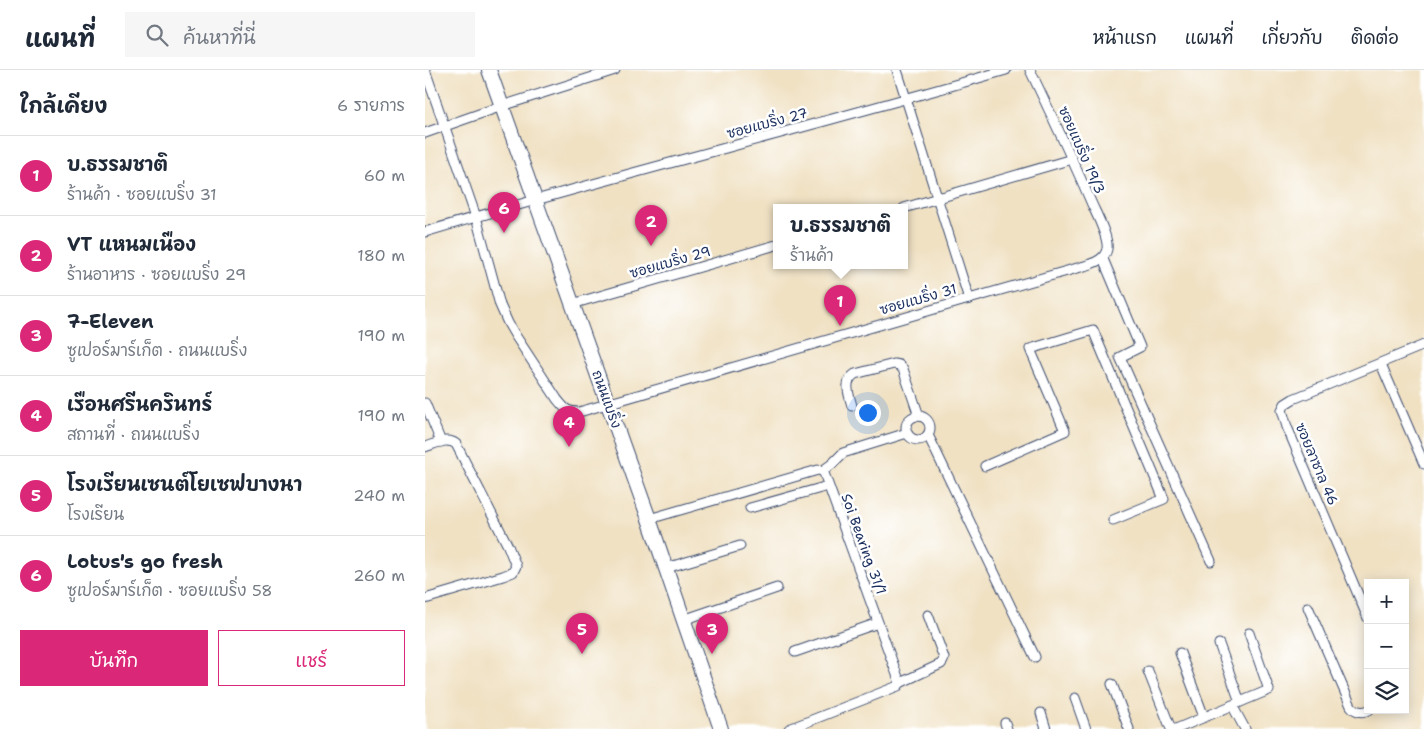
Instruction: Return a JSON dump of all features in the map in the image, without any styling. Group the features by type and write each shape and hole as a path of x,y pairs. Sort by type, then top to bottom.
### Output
{"main road":[{"name":"ถนนแบริ่ง","path":"489,70 649,519 721,729"}],"street":[{"path":"425,70 476,217"},
{"path":"425,132 615,70"},
{"path":"897,70 969,298"},
{"name":"ซอยแบริ่ง 27","path":"425,232 1006,70"},
{"name":"ซอยแบริ่ง 19/3","path":"1030,70 1072,159 1107,243 1107,252 1103,258"},
{"path":"908,207 1072,159"},
{"name":"ซอยแบริ่ง 31","path":"476,217 508,323 557,400 571,412 579,412 608,404 1088,265 1103,258"},
{"name":"ซอยแบริ่ง 29","path":"572,304 773,246"},
{"path":"1103,258 1140,347 1120,357 1211,561"},
{"path":"985,466 1065,431 1030,349 1093,330 1164,499 1113,520"},
{"name":"ซอยลาซาล 46","path":"1364,609 1287,427 1282,410 1285,404 1293,399 1424,345"},
{"path":"852,406 847,387 851,377 855,374 894,364 899,365 903,369 919,416"},
{"path":"1381,364 1424,464"},
{"path":"425,403 441,442"},
{"path":"928,435 925,438 913,439 907,434 906,425 915,416 923,417 929,423 928,435 1035,657"},
{"path":"649,519 819,470 822,471 843,453 907,434"},
{"path":"425,447 441,442 452,441 456,444 516,566 515,570 509,574 425,599"},
{"name":"Soi Bearing 31/1","path":"822,471 900,683"},
{"path":"750,508 829,486"},
{"path":"666,568 740,546"},
{"path":"683,620 777,588"},
{"path":"1308,606 1351,706 1353,709 1364,711"},
{"path":"789,729 898,686 900,683 941,664 944,658 928,615"},
{"path":"795,652 878,623"},
{"path":"1176,729 1269,690 1249,633"},
{"path":"1219,644 1245,729"},
{"path":"1180,653 1203,717"},
{"path":"1148,671 1171,729"},
{"path":"1112,684 1129,729"},
{"path":"1075,698 1086,729"},
{"path":"1041,713 1047,729"}],"place":[{"name":"Lotus's go fresh","path":"504,233"},
{"name":"VT แหนมเนือง","path":"651,246"},
{"name":"บ.ธรรมชาติ","path":"840,326"},
{"name":"เรือนศรีนครินทร์","path":"569,447"},
{"name":"โรงเรียนเซนต์โยเซฟบางนา","path":"582,654"},
{"name":"7-Eleven","path":"712,654"}]}
